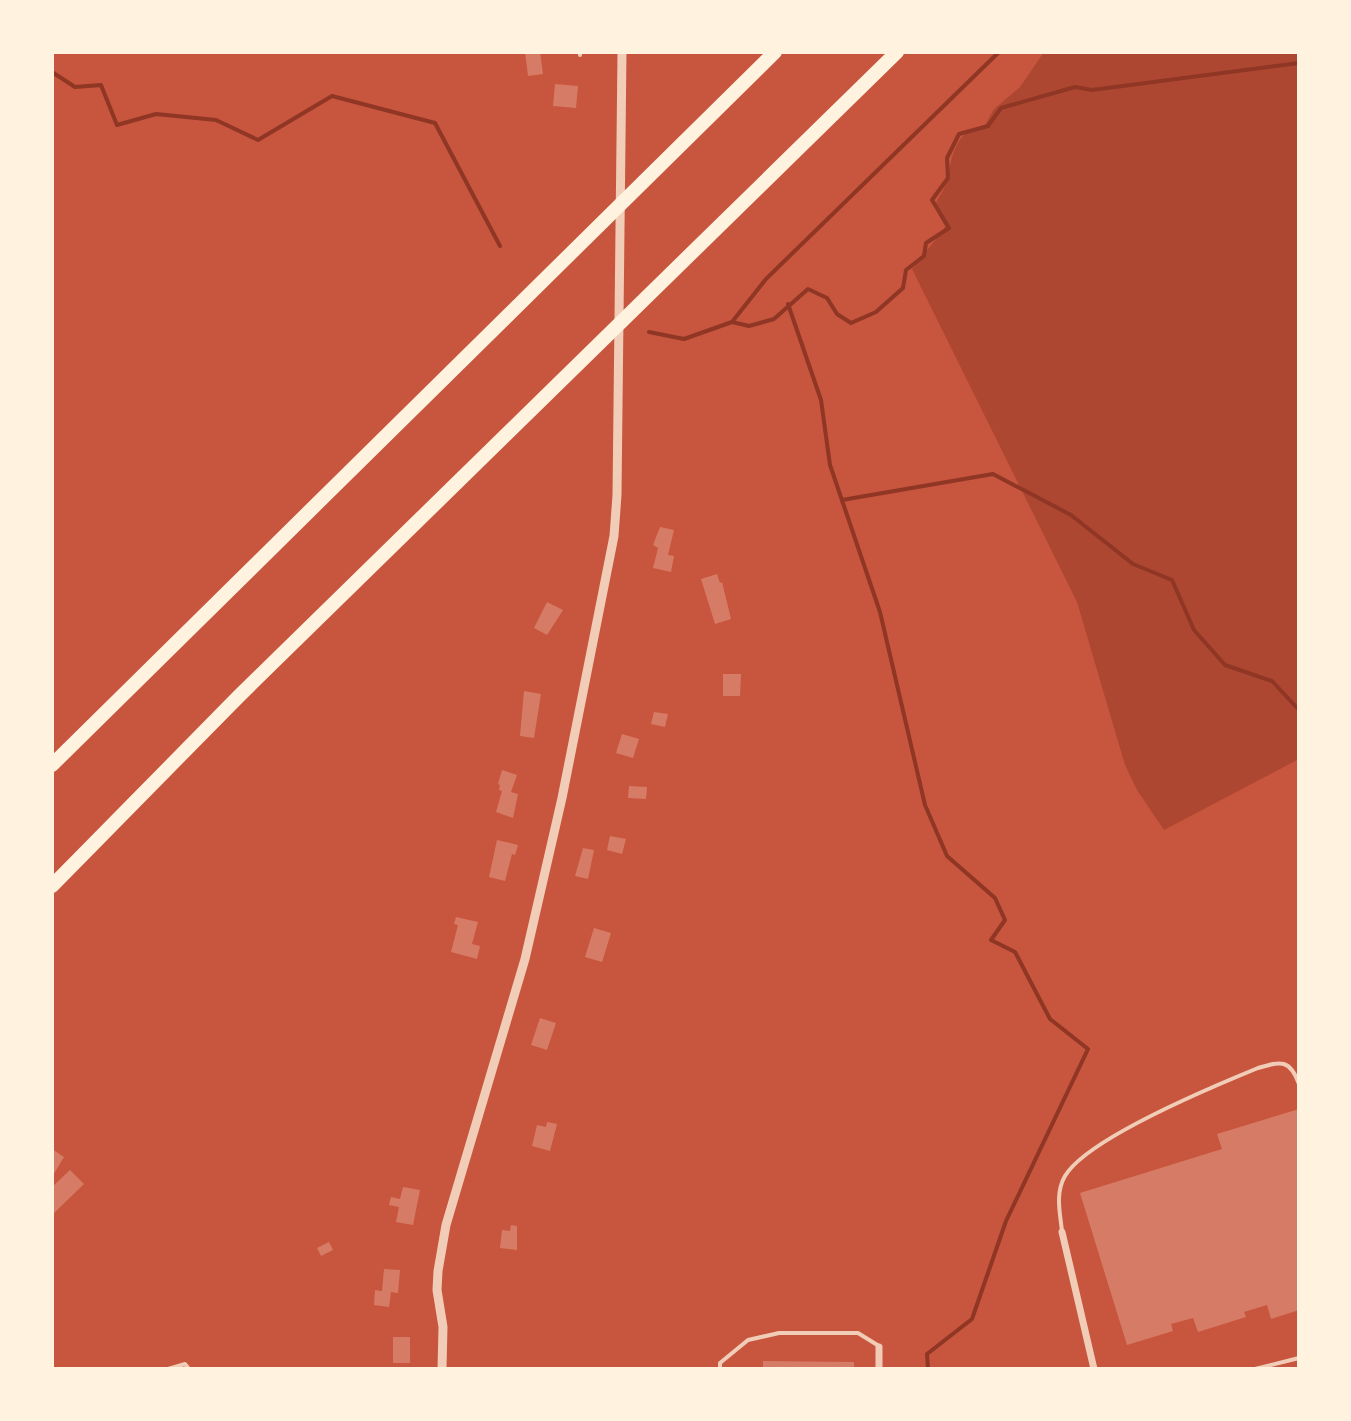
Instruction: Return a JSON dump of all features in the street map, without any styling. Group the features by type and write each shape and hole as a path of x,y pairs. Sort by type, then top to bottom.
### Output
{"highway":[{"path":"52,765 775,52"},
{"path":"55,884 239,696 897,52"}],"street":[{"path":"442,1369 443,1327 437,1290 446,1225 525,959 562,798 611,555 617,495 622,52"},
{"path":"1062,1232 1094,1369"},
{"path":"879,1347 879,1369"}],"lane":[{"path":"1062,1232 1059,1199 1064,1177 1084,1154 1125,1131 1276,1062 1294,1070 1299,1084"},
{"path":"720,1369 720,1363 748,1340 779,1333 858,1333 879,1347"},
{"path":"1255,1369 1299,1358"},
{"path":"168,1369 185,1364 189,1369"}],"shaded area":[{"path":"1044,52 1299,52 1299,759 1164,830 1137,790 1125,765 1077,602 912,269 944,229 936,205 957,144 967,133 985,125 994,109 1020,87"}],"building":[{"path":"525,52 540,52 543,74 528,76"},
{"path":"555,84 578,86 576,108 553,106"},
{"path":"660,527 674,530 668,555 674,556 671,572 653,568 658,548 653,545"},
{"path":"717,574 731,619 715,624 701,579"},
{"path":"547,602 563,610 547,635 534,628"},
{"path":"723,674 741,674 740,696 723,696"},
{"path":"524,691 541,694 534,738 520,736"},
{"path":"654,712 668,714 665,727 651,724"},
{"path":"622,734 639,739 633,758 616,753"},
{"path":"502,770 517,775 511,792 518,794 513,818 496,812 502,791 498,784"},
{"path":"629,786 647,787 646,799 628,798"},
{"path":"610,836 626,839 622,854 607,850"},
{"path":"497,840 518,845 515,855 512,854 505,881 489,877"},
{"path":"583,848 594,850 588,879 575,876"},
{"path":"456,917 478,922 472,944 480,946 477,959 451,952 458,925 454,924"},
{"path":"594,928 611,933 602,962 585,957"},
{"path":"540,1018 556,1023 547,1050 531,1045"},
{"path":"1299,1109 1299,1310 1271,1319 1267,1305 1244,1312 1246,1317 1198,1332 1193,1318 1171,1324 1173,1331 1127,1345 1080,1193 1222,1149 1217,1134"},
{"path":"547,1122 557,1124 550,1151 532,1146 537,1125 546,1127"},
{"path":"52,1149 64,1157 52,1177"},
{"path":"70,1170 84,1184 52,1215 52,1187"},
{"path":"403,1187 420,1190 413,1225 396,1222 399,1207 389,1205 391,1197 400,1199"},
{"path":"511,1225 517,1226 517,1250 500,1248 502,1230 510,1231"},
{"path":"329,1242 333,1250 321,1256 317,1248"},
{"path":"384,1269 400,1270 398,1293 391,1292 389,1307 374,1305 375,1290 382,1291"},
{"path":"393,1337 410,1337 410,1363 393,1363"},
{"path":"763,1361 854,1362 854,1369 763,1369"}],"waterway":[{"path":"732,322 766,279 999,52"},
{"path":"649,332 684,339 732,322 749,326 774,319 808,289 827,298 837,314 851,323 876,312 903,288 906,270 924,256 926,243 949,228 932,200 948,178 947,158 959,134 988,126 1001,108 1075,87 1092,90 1299,63"},
{"path":"52,72 75,87 101,85 117,125 156,114 216,120 258,140 332,96 435,123 500,246"},
{"path":"788,304 821,400 830,465 880,612 925,805 947,856 995,898 1005,920 991,940 1015,952 1050,1019 1088,1049 1006,1221 972,1319 927,1354 928,1369"},
{"path":"842,500 993,474 1071,515 1133,564 1172,580 1194,630 1225,665 1272,681 1299,710"}]}
